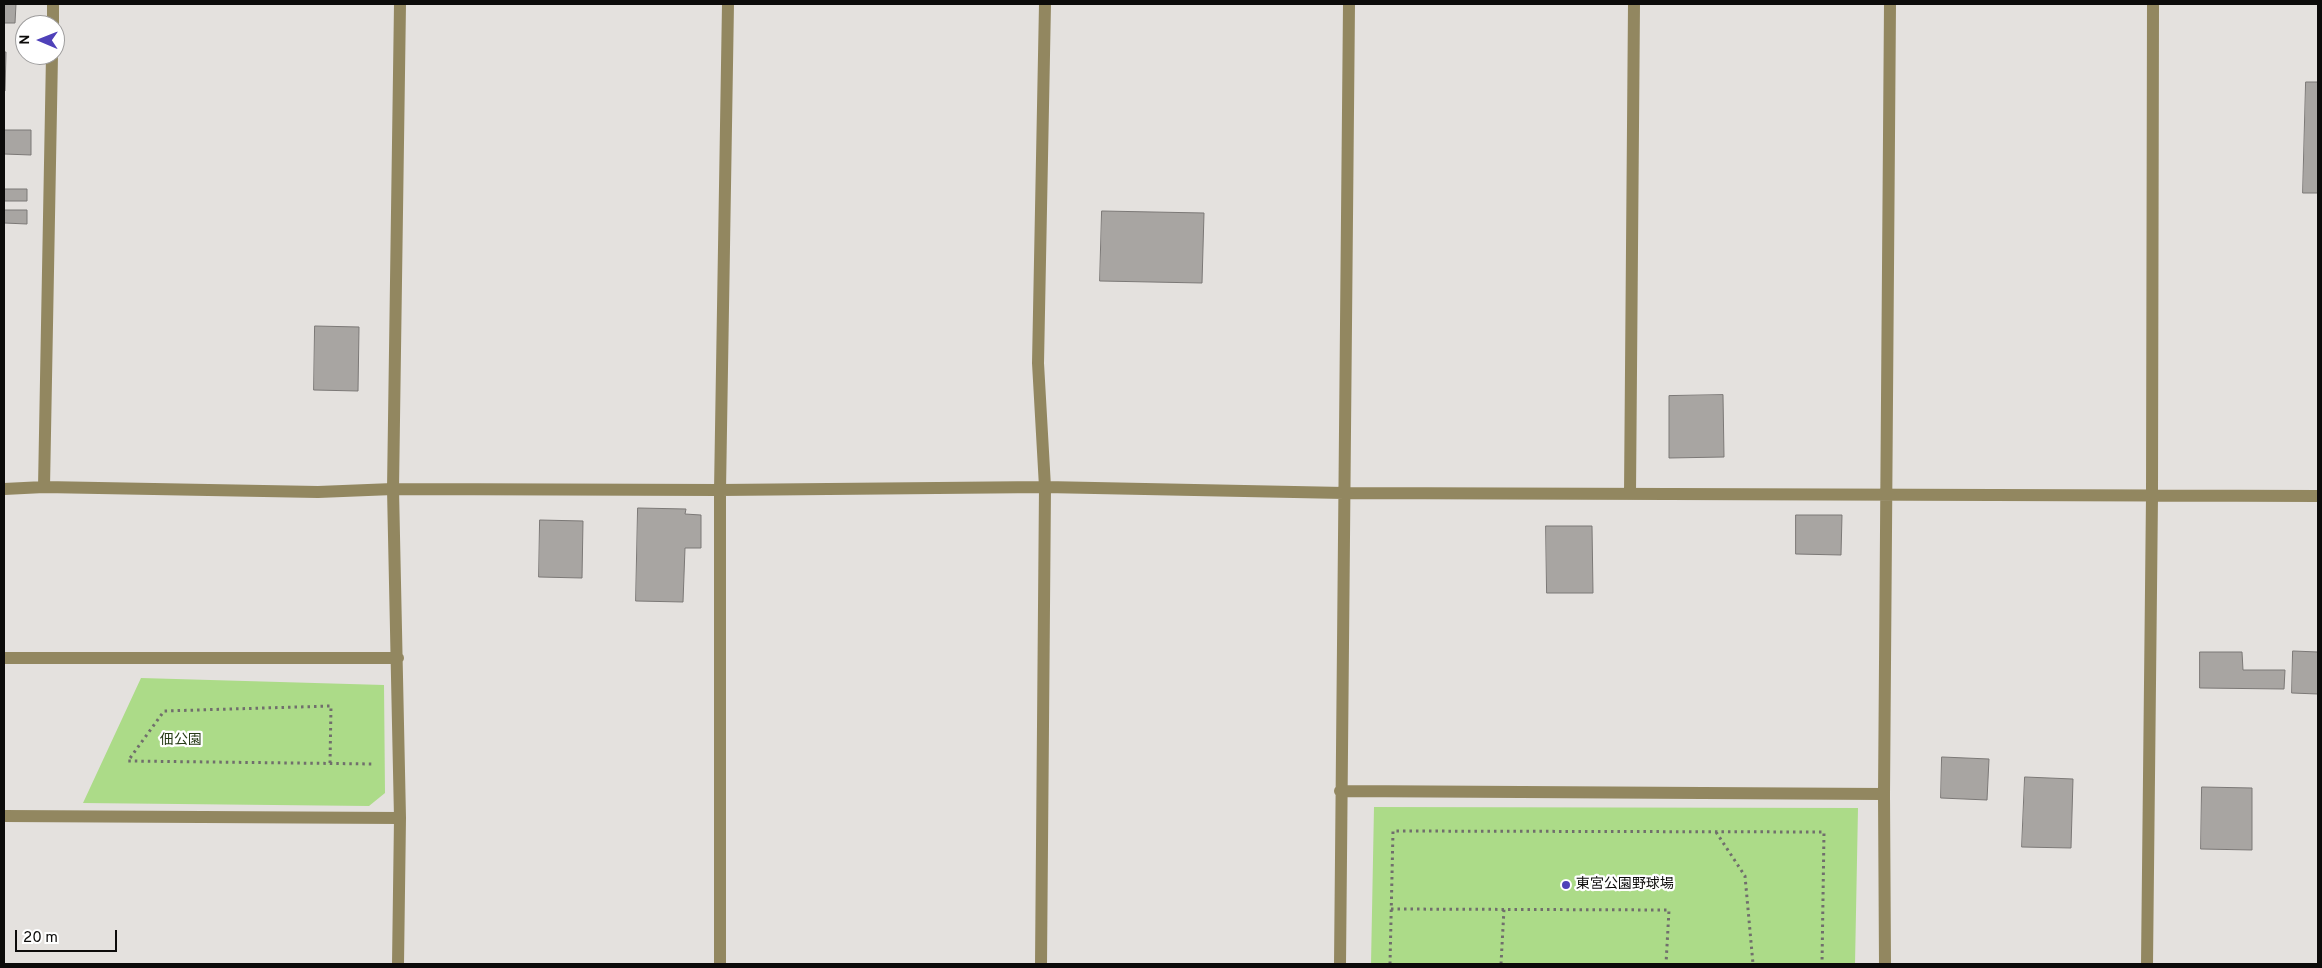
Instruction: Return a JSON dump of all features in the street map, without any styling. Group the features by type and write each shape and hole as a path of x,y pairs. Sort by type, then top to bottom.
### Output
{"street":[{"path":"398,964 400,818 393,489 400,4"},
{"path":"720,964 720,490 728,4"},
{"path":"1040,964 1045,487 1038,363 1045,4"},
{"path":"1340,964 1340,791 1349,4"},
{"path":"1630,494 1634,4"},
{"path":"1885,964 1884,794 1890,4"},
{"path":"2146,964 2152,496 2153,4"},
{"path":"44,487 52,65"},
{"path":"4,489 44,487 318,492 393,489 720,490 1045,487 1344,493 2318,496"},
{"path":"4,658 398,658"},
{"path":"1340,791 1884,794"},
{"path":"4,816 400,818"}],"path":[{"path":"330,763 331,706 164,711 128,761 398,764"},
{"path":"1390,964 1393,831 1824,832 1822,964"},
{"path":"1716,832 1745,876 1753,964"},
{"path":"1391,909 1669,910 1666,964"},
{"path":"1501,964 1504,909"}],"green space":[{"name":"佃公園","path":"141,678 384,685 385,793 369,806 83,803"},
{"path":"1374,807 1858,808 1855,964 1371,964"}],"building":[{"path":"4,4 16,4 15,23 4,23"},
{"path":"4,52 6,52 5,91 4,91"},
{"path":"2306,82 2318,82 2318,193 2303,193"},
{"path":"4,130 31,130 31,155 4,154"},
{"path":"4,189 27,189 27,201 4,201"},
{"path":"4,210 27,210 27,224 4,223"},
{"path":"1102,211 1204,213 1202,283 1100,281"},
{"path":"315,326 359,327 358,391 314,390"},
{"path":"1723,395 1724,457 1669,458 1669,396"},
{"path":"638,508 686,509 685,514 701,515 701,548 685,548 683,602 636,601"},
{"path":"1796,515 1842,515 1841,555 1796,554"},
{"path":"540,520 583,521 582,578 539,577"},
{"path":"1546,526 1592,526 1593,593 1547,593"},
{"path":"2293,651 2318,652 2318,694 2292,693"},
{"path":"2200,652 2242,652 2243,670 2285,670 2284,689 2200,688"},
{"path":"1942,757 1989,759 1987,800 1941,798"},
{"path":"2025,777 2073,779 2071,848 2022,847"},
{"path":"2202,787 2252,788 2252,850 2201,849"}],"place":[{"name":"東宮公園野球場","path":"1566,885"}]}
